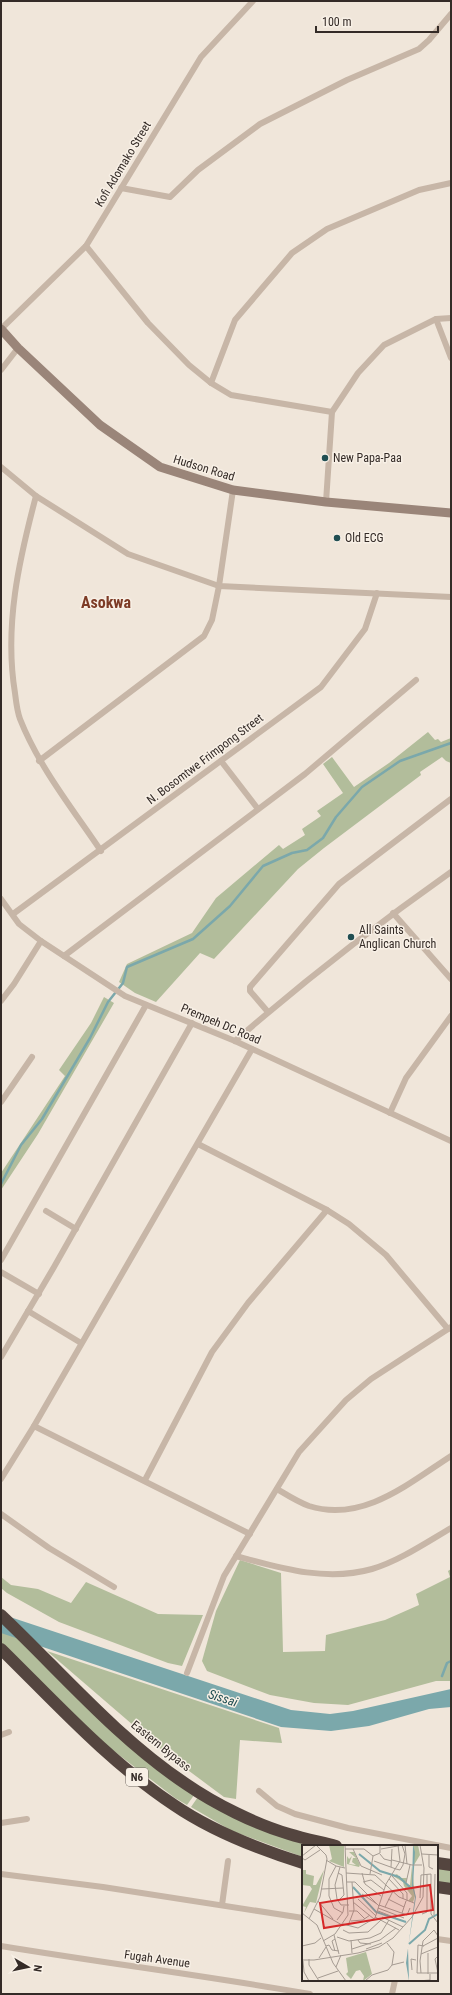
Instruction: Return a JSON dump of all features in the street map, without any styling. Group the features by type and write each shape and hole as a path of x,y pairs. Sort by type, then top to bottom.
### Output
{"highway":[{"name":"Eastern Bypass","path":"1,1615 108,1720 166,1770 187,1785 211,1800 266,1825 289,1834 332,1845"},
{"name":"N6","path":"1,1649 91,1738 169,1802 200,1820 256,1847 302,1863"},
{"path":"438,1862 451,1865"},
{"path":"438,1887 451,1889"}],"street":[{"name":"Kofi Adomako Street","path":"1,329 86,246 201,57 253,1"},
{"path":"121,188 170,197 198,170 260,124 347,80 419,49 429,40 451,14"},
{"path":"211,383 235,320 292,253 327,229 419,190 451,183"},
{"path":"86,246 148,323 189,366 211,383 231,395 332,412"},
{"path":"326,502 332,412 358,372 384,346 436,319 451,318"},
{"path":"436,319 451,358"},
{"name":"Hudson Road","path":"1,329 18,348 100,425 160,467 233,490 326,502 451,512"},
{"path":"1,370 18,348"},
{"path":"1,467 36,496 128,554 219,586 451,597"},
{"path":"39,761 204,636 212,620 219,586 233,490"},
{"path":"36,496 22,548 11,625 11,663 19,718 39,761 101,851"},
{"name":"N. Bosomtwe Frimpong Street","path":"13,914 101,851 321,687 365,629 376,593"},
{"path":"64,956 305,774 416,680"},
{"path":"221,761 258,809"},
{"path":"268,1012 250,991 250,987 339,884 451,799"},
{"path":"235,1041 268,1012 393,913 451,872"},
{"name":"Prempeh DC Road","path":"1,899 19,924 41,941 125,996 235,1041 451,1141"},
{"path":"393,913 451,979"},
{"path":"1,1001 14,984 41,941"},
{"path":"1,1260 146,1005"},
{"path":"390,1113 406,1078 451,1016"},
{"path":"1,1357 39,1294 192,1023"},
{"path":"1,1479 34,1426 252,1049"},
{"path":"1,1102 32,1057"},
{"path":"187,1674 213,1601 224,1576 299,1452 325,1421 346,1400 371,1379 449,1328 386,1255 349,1224 327,1210 198,1144"},
{"path":"145,1480 212,1352 248,1303 327,1210"},
{"path":"46,1211 76,1229"},
{"path":"1,1272 39,1294"},
{"path":"28,1311 81,1343"},
{"path":"34,1426 145,1480 250,1534"},
{"path":"277,1489 309,1506 338,1510 363,1507 386,1497 451,1456"},
{"path":"1,1514 49,1548 114,1587"},
{"path":"236,1556 284,1569 309,1573 352,1573 378,1567 424,1544 451,1528"},
{"path":"1,1735 9,1732"},
{"path":"259,1791 277,1806 295,1814 348,1828 436,1845"},
{"path":"1,1823 27,1819"},
{"path":"438,1845 451,1848"},
{"path":"222,1905 228,1861"},
{"path":"1,1874 302,1918"},
{"path":"438,1939 451,1941"},
{"name":"Fugah Avenue","path":"1,1946 101,1963 220,1978 310,1994"},
{"path":"392,1994 394,1981"}],"green space":[{"path":"428,732 435,740 438,739 441,742 451,738 451,763 442,757 420,772 421,775 298,869 214,959 200,953 156,1002 135,993 119,982 127,964 192,933 216,898 279,845 283,849 305,835 302,829 321,816 317,811 343,793 323,764 332,757 354,787 389,763"},
{"path":"104,997 114,1003 38,1134 1,1190 1,1173 65,1076 59,1070 91,1023"},
{"path":"240,1560 281,1573 283,1652 325,1651 326,1635 385,1620 419,1605 416,1594 450,1577 448,1571 451,1569 451,1681 436,1681 348,1705 314,1703 270,1695 207,1671 202,1661 216,1611"},
{"path":"1,1577 11,1585 38,1589 71,1603 86,1582 158,1614 203,1615 182,1666 168,1663 59,1622 7,1593 1,1588"},
{"path":"1,1622 197,1791 187,1805 175,1798 106,1745 1,1643"},
{"path":"47,1651 279,1728 282,1743 240,1740 236,1799 224,1797 169,1756"},
{"path":"200,1794 318,1845 302,1845 302,1857 232,1831 191,1807"},
{"path":"438,1866 451,1868 451,1884 438,1882"}],"water":[{"name":"Sissai","path":"1,1614 291,1710 330,1714 353,1711 451,1689 451,1707 429,1709 369,1726 331,1731 281,1727 1,1633"}],"waterway":[{"path":"1,1184 21,1145 42,1119 90,1038 108,1002 123,983 127,967 193,939 230,906 263,866 292,853 307,850 323,838 336,817 362,787 400,761 451,743"},
{"path":"442,1676 447,1663 451,1661"}],"place":[{"name":"New Papa-Paa","path":"325,458"},
{"name":"Old ECG","path":"337,538"},
{"name":"All Saints Anglican Church","path":"351,937"}],"district":[{"name":"Asokwa","path":"106,602"}]}
